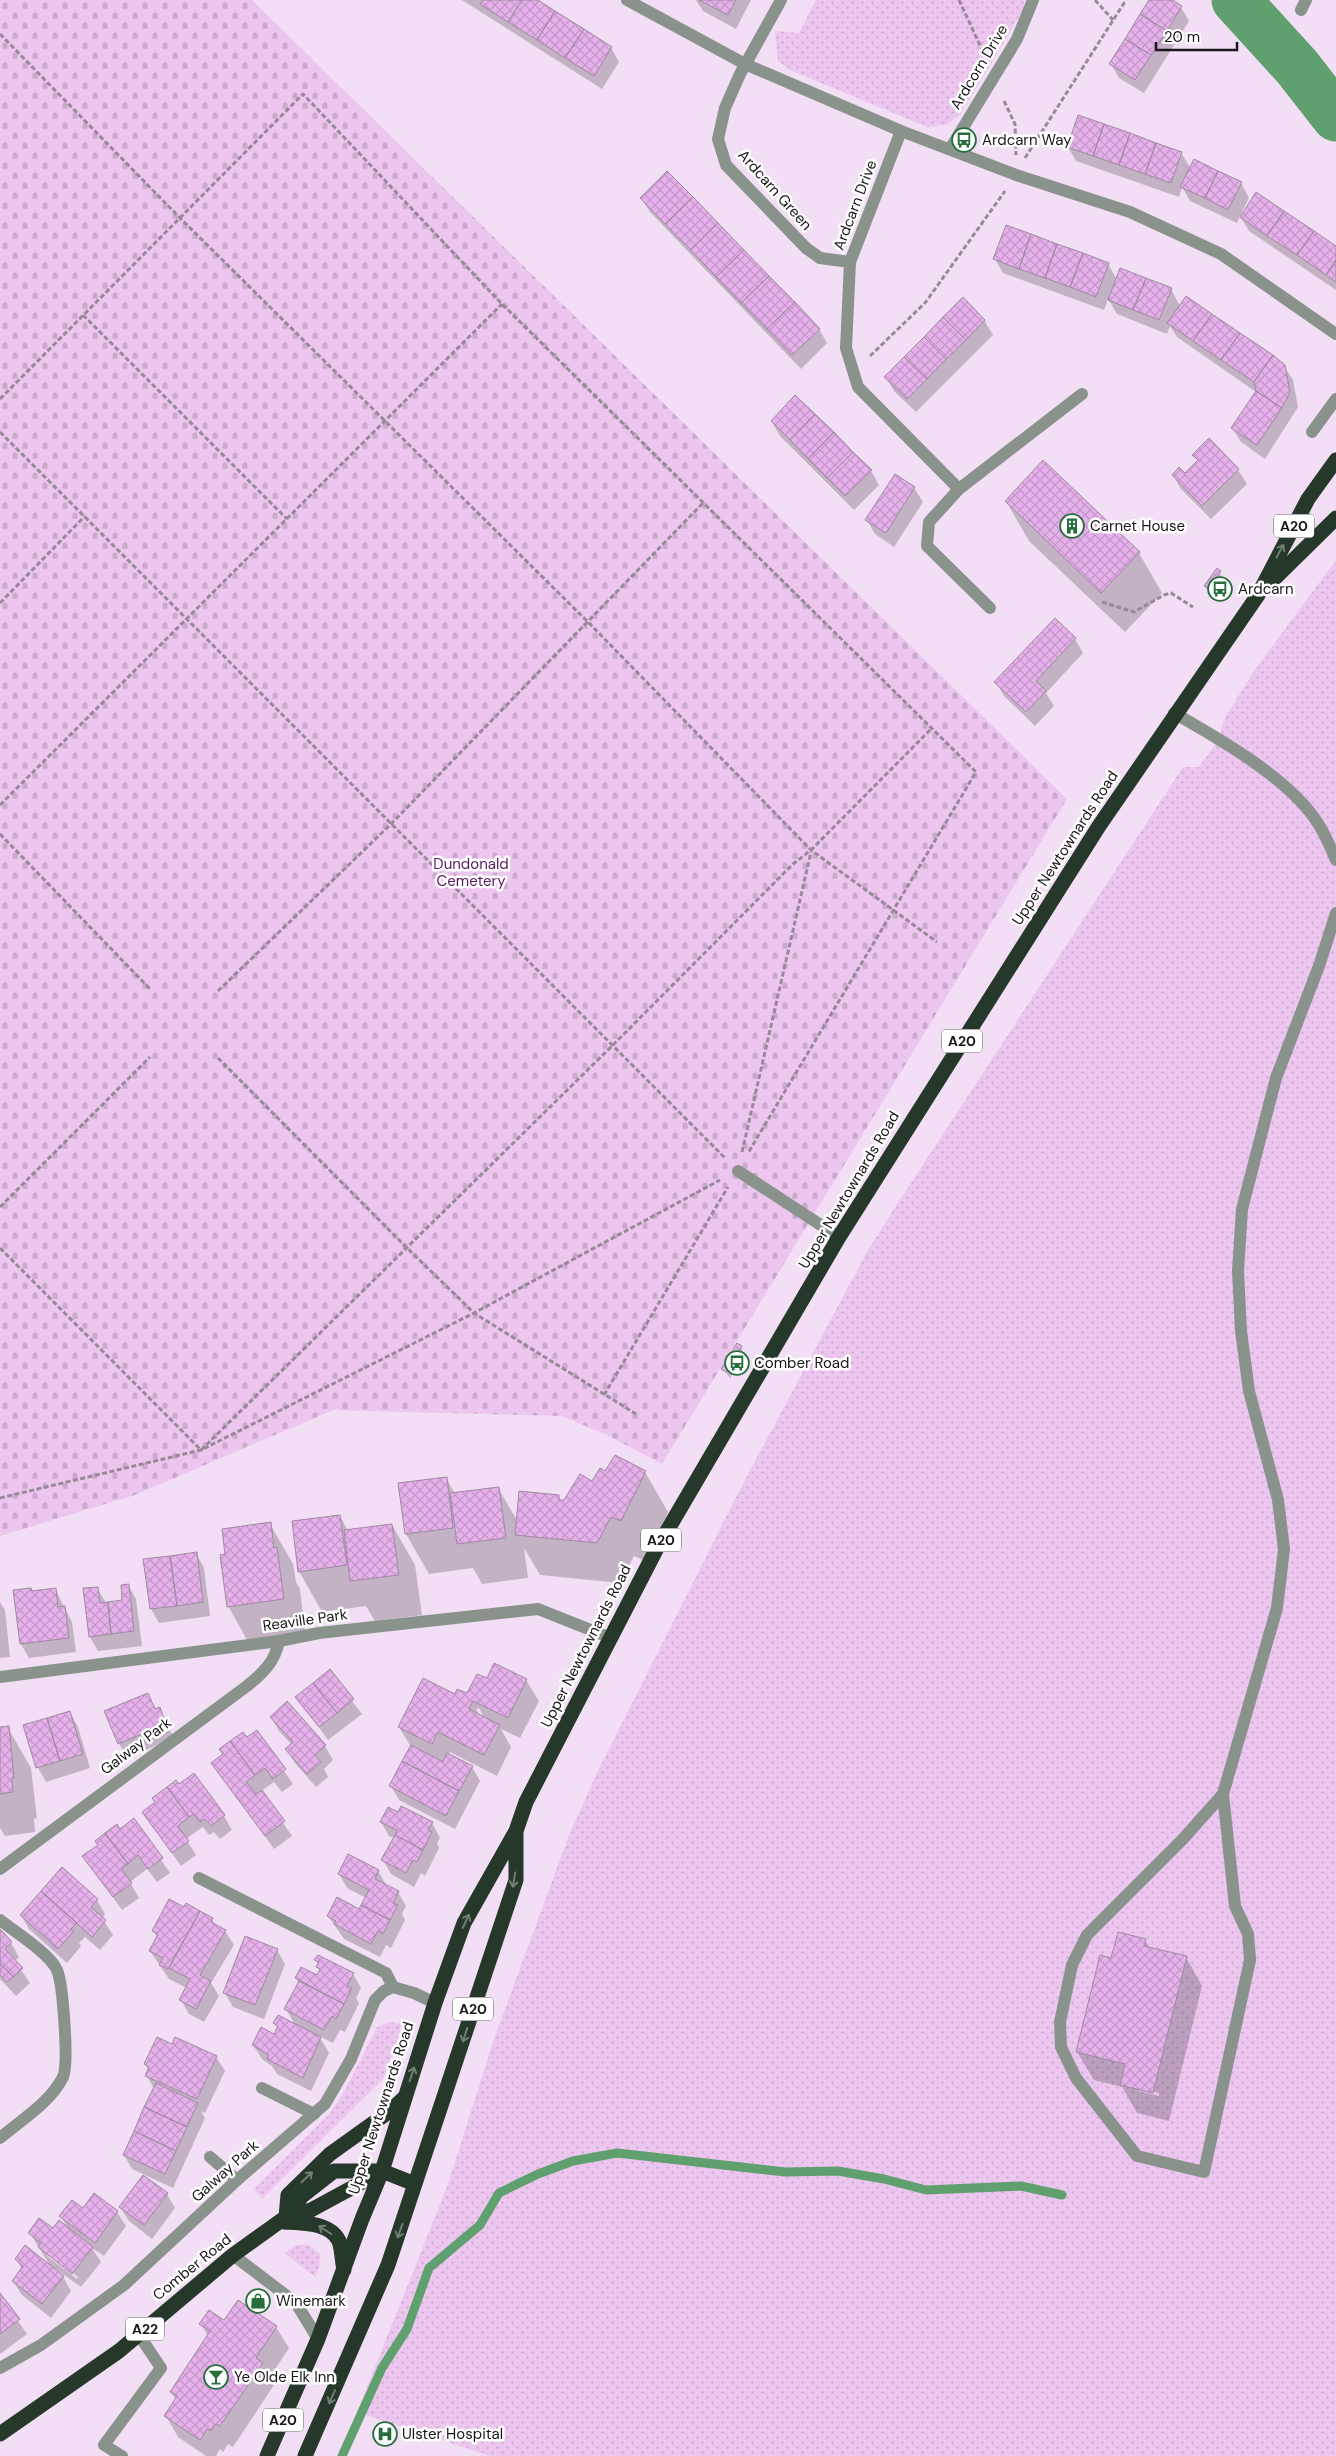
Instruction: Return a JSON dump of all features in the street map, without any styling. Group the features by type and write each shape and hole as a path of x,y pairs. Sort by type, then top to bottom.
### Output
{"highway":[{"name":"Upper Newtownards Road","path":"266,2456 318,2339 362,2218 382,2171 435,2003 464,1923 516,1832 526,1802 610,1638 693,1483 839,1237 1076,862 1174,713 1258,594 1308,499 1336,460"},
{"name":"Upper Newtownards Road","path":"1258,594 1336,518"},
{"name":"Upper Newtownards Road","path":"305,2456 377,2293 415,2184 516,1880 516,1832"},
{"path":"344,2271 338,2240 328,2230 312,2223 283,2220 288,2195 330,2154 390,2111 404,2098"},
{"name":"Comber Road","path":"283,2220 302,2196 334,2171 382,2171 415,2184"},
{"name":"Comber Road","path":"0,2434 111,2357 232,2255 283,2220 311,2210 382,2171"}],"street":[{"path":"627,0 745,64 901,131 1016,175 1130,212 1221,254 1336,334"},
{"name":"Ardcarn Green","path":"781,0 745,64 725,108 718,139 726,165 806,248 820,258 850,262"},
{"name":"Ardcorn Drive","path":"950,149 1017,39 1033,0"},
{"name":"Ardcarn Drive","path":"901,131 850,262 846,348 858,387 959,489"},
{"path":"990,608 927,546 929,522 959,489 1082,394"},
{"path":"1312,432 1336,399"},
{"path":"1174,713 1219,739 1296,796 1317,821 1336,860"},
{"path":"1223,1794 1183,1839 1087,1935 1072,1965 1060,2022 1060,2047 1076,2078 1137,2156 1204,2172 1250,1960 1248,1934 1235,1906 1223,1794 1277,1608 1284,1549 1278,1500 1249,1391 1241,1332 1238,1271 1242,1209 1276,1078 1319,966 1336,913"},
{"path":"738,1171 839,1237"},
{"name":"Reaville Park","path":"0,1677 279,1641 319,1633 538,1609 610,1638"},
{"name":"Galway Park","path":"0,1869 182,1732 248,1686 266,1670 277,1654 279,1641"},
{"path":"199,1878 386,1973 393,1988 414,1993 435,2003"},
{"path":"0,1920 44,1955 57,1970 63,2008 66,2062 63,2076 45,2101 0,2138"},
{"name":"Galway Park","path":"0,2368 41,2345 124,2285 237,2180 314,2114 324,2104 350,2059 375,2000 384,1991 393,1988"},
{"path":"262,2088 314,2114"},
{"path":"210,2157 237,2180"},
{"path":"232,2255 296,2303 318,2339"},
{"path":"122,2456 104,2445 161,2368 139,2334"}],"path":[{"path":"1095,0 1113,20"},
{"path":"854,372 925,303 951,270 1016,175 1126,0"},
{"path":"0,34 180,218 386,420 812,850 937,942"},
{"path":"0,399 303,94 502,304 931,730 976,772 604,1395"},
{"path":"0,804 502,304"},
{"path":"83,315 287,520"},
{"path":"0,432 738,1171"},
{"path":"218,991 391,824 703,503"},
{"path":"0,603 86,516"},
{"path":"1102,602 1134,612 1164,594 1172,593 1194,607"},
{"path":"202,1450 612,1046 793,864 812,850 931,730"},
{"path":"0,834 151,990"},
{"path":"0,1498 202,1450 474,1313 738,1171 812,850"},
{"path":"0,1207 150,1058"},
{"path":"218,1058 474,1313 636,1414"},
{"path":"0,1248 202,1450"}],"green space":[{"name":"Dundonald Cemetery","path":"0,0 252,0 1067,799 662,1464 607,1435 561,1416 333,1410 135,1495 0,1536"},
{"path":"816,0 1025,0 1024,8 960,115 946,125 927,127 790,70 778,61 775,31 799,33"},
{"path":"1336,560 1336,2456 490,2456 357,2412 447,2187 494,2039 568,1838 595,1777 737,1495 868,1250 896,1206 1183,767 1199,767 1219,739 1224,719 1254,671"},
{"path":"389,2022 402,2023 383,2079 262,2199 254,2189 329,2114 344,2092 377,2027"},
{"path":"297,2245 309,2245 320,2254 319,2267 315,2277 284,2253"}],"building":[{"path":"483,0 522,0 508,22 480,4"},
{"path":"522,0 538,0 555,11 537,40 508,22"},
{"path":"699,0 736,0 728,15"},
{"path":"1149,0 1173,0 1182,6 1167,31 1140,14"},
{"path":"555,11 584,29 565,58 537,40"},
{"path":"1140,14 1167,31 1151,55 1125,39"},
{"path":"584,29 612,47 594,76 565,58"},
{"path":"1125,39 1151,55 1135,80 1109,64"},
{"path":"1078,115 1104,124 1093,156 1067,147"},
{"path":"1104,124 1130,133 1119,165 1093,156"},
{"path":"1130,133 1156,143 1145,174 1119,165"},
{"path":"1156,143 1182,152 1171,183 1145,174"},
{"path":"1194,159 1218,171 1205,198 1180,187"},
{"path":"667,171 693,197 665,224 640,198"},
{"path":"1218,171 1242,182 1228,210 1205,198"},
{"path":"1256,192 1284,211 1267,236 1240,217"},
{"path":"693,197 718,223 691,250 665,224"},
{"path":"1284,211 1314,231 1297,255 1267,236"},
{"path":"718,223 744,250 716,277 691,250"},
{"path":"1006,225 1031,234 1019,269 993,259"},
{"path":"1314,231 1336,246 1336,260 1326,275 1297,255"},
{"path":"1031,234 1057,244 1045,278 1019,269"},
{"path":"1057,244 1083,253 1070,287 1045,278"},
{"path":"744,250 769,276 741,303 716,277"},
{"path":"1083,253 1109,263 1096,297 1070,287"},
{"path":"1336,260 1336,282 1326,275"},
{"path":"1120,268 1146,278 1133,310 1108,300"},
{"path":"769,276 795,302 767,329 741,303"},
{"path":"1146,278 1172,288 1159,320 1133,310"},
{"path":"1186,296 1212,314 1193,341 1167,323"},
{"path":"963,297 985,320 966,340 943,317"},
{"path":"795,302 820,329 792,355 767,329"},
{"path":"1212,314 1240,333 1221,360 1193,341"},
{"path":"943,317 966,340 946,359 924,337"},
{"path":"1240,333 1273,355 1254,382 1221,360"},
{"path":"924,337 946,359 927,379 904,357"},
{"path":"1273,355 1285,365 1290,392 1282,408 1256,391 1254,382"},
{"path":"904,357 927,379 907,399 884,377"},
{"path":"1256,391 1282,408 1257,445 1231,428"},
{"path":"795,395 815,414 790,440 771,421"},
{"path":"815,414 834,432 808,459 790,440"},
{"path":"834,432 853,452 827,478 808,459"},
{"path":"1209,438 1239,469 1202,506 1172,475 1179,467 1185,473 1198,460 1192,455"},
{"path":"853,452 872,470 845,496 827,478"},
{"name":"Carnet House","path":"1043,460 1140,552 1101,593 1005,501"},
{"path":"895,474 915,487 886,533 865,520"},
{"path":"1217,568 1221,571 1208,589 1204,586"},
{"path":"1055,618 1076,638 1036,681 1046,691 1026,712 994,682"},
{"path":"737,1343 742,1346 726,1372 721,1369"},
{"path":"615,1455 646,1471 621,1521 611,1517 597,1543 515,1535 519,1491 559,1495 559,1500 564,1500 580,1474 592,1481 600,1468 605,1471"},
{"path":"447,1477 453,1528 405,1534 398,1483"},
{"path":"499,1487 506,1538 457,1544 450,1493"},
{"path":"340,1515 347,1565 298,1572 292,1521"},
{"path":"271,1522 274,1548 277,1547 284,1599 227,1607 220,1555 225,1554 222,1529"},
{"path":"392,1524 399,1575 350,1581 344,1530"},
{"path":"197,1552 203,1602 177,1606 170,1556"},
{"path":"170,1556 177,1606 150,1609 143,1559"},
{"path":"129,1584 134,1631 111,1634 108,1602 122,1600 121,1585"},
{"path":"98,1587 100,1603 108,1602 111,1634 89,1637 83,1588"},
{"path":"31,1588 32,1591 56,1588 58,1607 65,1606 69,1638 20,1644 13,1590"},
{"path":"494,1663 527,1679 508,1718 473,1701 469,1709 500,1725 484,1755 438,1732 432,1744 398,1727 423,1678 455,1694 457,1689 467,1693 477,1674 487,1678"},
{"path":"330,1669 354,1699 337,1713 313,1683"},
{"path":"313,1683 337,1713 319,1727 295,1697"},
{"path":"148,1693 155,1709 160,1707 166,1724 118,1744 104,1711"},
{"path":"287,1701 326,1745 315,1755 321,1762 307,1774 285,1749 293,1742 270,1717"},
{"path":"70,1711 83,1754 60,1761 47,1718"},
{"path":"47,1718 60,1761 36,1768 23,1725"},
{"path":"9,1726 14,1778 12,1778 13,1792 0,1794 0,1727"},
{"path":"257,1730 286,1769 273,1779 265,1768 255,1775 230,1741 243,1732 247,1737"},
{"path":"230,1741 255,1775 246,1782 256,1794 262,1790 285,1821 265,1836 211,1763 223,1754 219,1749"},
{"path":"411,1745 443,1762 447,1753 473,1766 459,1791 402,1761"},
{"path":"402,1761 459,1791 446,1816 389,1786"},
{"path":"194,1773 225,1815 211,1826 205,1819 200,1822 194,1814 189,1817 167,1787 176,1780 179,1784"},
{"path":"167,1787 189,1817 178,1826 189,1841 172,1853 142,1812 155,1802 152,1798"},
{"path":"401,1806 433,1822 428,1830 432,1832 423,1850 395,1835 397,1830 380,1822 388,1807 398,1812"},
{"path":"134,1818 163,1858 148,1869 138,1855 128,1864 105,1833 117,1824 120,1829"},
{"path":"105,1833 128,1864 121,1868 132,1883 113,1897 82,1856 98,1845 95,1841"},
{"path":"395,1835 423,1850 417,1862 413,1860 406,1873 381,1860"},
{"path":"348,1854 379,1870 375,1879 399,1891 393,1903 398,1905 390,1920 361,1905 369,1890 338,1874"},
{"path":"62,1867 98,1899 91,1907 106,1920 92,1937 41,1891"},
{"path":"41,1891 77,1923 71,1929 74,1931 58,1949 20,1915"},
{"path":"337,1897 359,1909 361,1905 390,1920 383,1934 378,1931 371,1944 334,1924 336,1921 327,1916"},
{"path":"169,1899 184,1907 186,1903 200,1911 168,1969 159,1965 163,1958 149,1951 158,1934 152,1931"},
{"path":"200,1911 213,1918 211,1922 226,1930 200,1975 211,1981 196,2009 179,2000 190,1979 169,1968"},
{"path":"0,1929 12,1942 5,1949 23,1968 13,1977 0,1963"},
{"path":"1118,1932 1146,1939 1144,1946 1187,1956 1153,2093 1120,2085 1125,2064 1076,2052 1100,1955 1111,1958"},
{"path":"245,1936 278,1949 255,2005 223,1993"},
{"path":"318,1955 354,1973 347,1986 352,1988 344,2004 295,1978 301,1967 317,1975 320,1969 316,1967 319,1962 314,1960"},
{"path":"0,1963 13,1977 7,1982 0,1975"},
{"path":"299,1981 344,2004 336,2019 332,2016 324,2030 284,2009"},
{"path":"278,2015 321,2037 303,2078 267,2059 269,2055 252,2045 261,2027 274,2034 278,2026 273,2023"},
{"path":"157,2037 172,2044 175,2037 217,2056 197,2099 145,2076 149,2067 144,2064"},
{"path":"156,2083 198,2103 187,2127 144,2107"},
{"path":"144,2107 187,2127 176,2151 134,2131"},
{"path":"134,2131 176,2151 165,2174 123,2155"},
{"path":"143,2175 168,2193 144,2225 119,2207"},
{"path":"94,2193 118,2211 95,2243 59,2216 72,2200 83,2208"},
{"path":"39,2218 53,2228 59,2220 93,2247 72,2274 38,2247 41,2243 28,2233"},
{"path":"25,2245 64,2276 42,2304 12,2281 23,2266 15,2259"},
{"path":"0,2293 20,2319 0,2334"},
{"name":"Ye Olde Elk Inn","path":"238,2300 277,2326 256,2358 263,2363 220,2426 216,2424 211,2431 207,2429 200,2440 164,2416 177,2396 170,2392 210,2331 199,2324 209,2310 224,2320"}],"waterway":[{"path":"1236,0 1297,67 1336,117"},
{"path":"342,2456 382,2368 407,2329 429,2268 480,2225 499,2193 538,2174 573,2161 617,2153 785,2172 838,2171 884,2179 926,2190 1021,2186 1062,2195"}],"place":[{"name":"Ardcarn Way","path":"964,140"},
{"name":"Carnet House","path":"1072,526"},
{"name":"Ardcarn","path":"1220,589"},
{"name":"Comber Road","path":"737,1363"},
{"name":"Winemark","path":"258,2301"},
{"name":"Ye Olde Elk Inn","path":"216,2377"},
{"name":"Ulster Hospital","path":"385,2434"}]}
